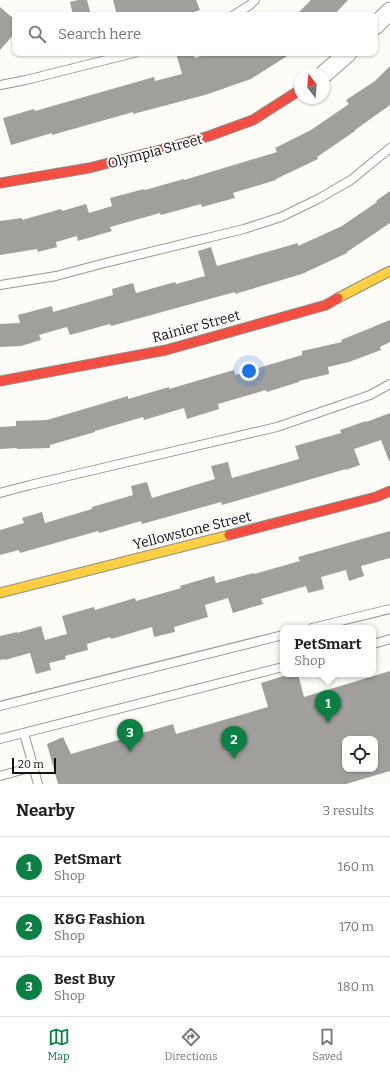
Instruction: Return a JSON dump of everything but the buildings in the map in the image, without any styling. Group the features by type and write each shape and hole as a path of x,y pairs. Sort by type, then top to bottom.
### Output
{"street":[{"path":"378,23 390,11"},
{"path":"330,69 345,56"},
{"name":"Olympia Street","path":"0,183 88,168 209,136 253,120 294,94"},
{"name":"Rainier Street","path":"0,381 166,350 326,304 390,271"},
{"name":"Yellowstone Street","path":"0,593 306,516 376,497 390,491"}],"lane":[{"path":"239,12 255,0"},
{"path":"0,85 86,66 123,56"},
{"path":"0,285 56,276 244,229 281,217 318,199 351,180 390,148"},
{"path":"0,493 277,426 370,395 390,384"},
{"path":"324,625 390,608"},
{"path":"0,706 280,636"},
{"path":"376,643 390,639"},
{"path":"0,739 280,668"},
{"path":"24,733 38,784"},
{"path":"0,776 33,767"}],"traffic: slow":[{"path":"338,298 390,271"},
{"path":"0,593 229,535"}],"traffic: jam":[{"path":"0,183 89,168 209,136 253,120 294,94"},
{"path":"0,381 166,350 326,305 338,298"},
{"path":"229,535 376,497 390,491"}],"place":[{"name":"PetSmart","path":"328,723"},
{"name":"Best Buy","path":"130,752"},
{"name":"K&G Fashion","path":"234,759"}]}
